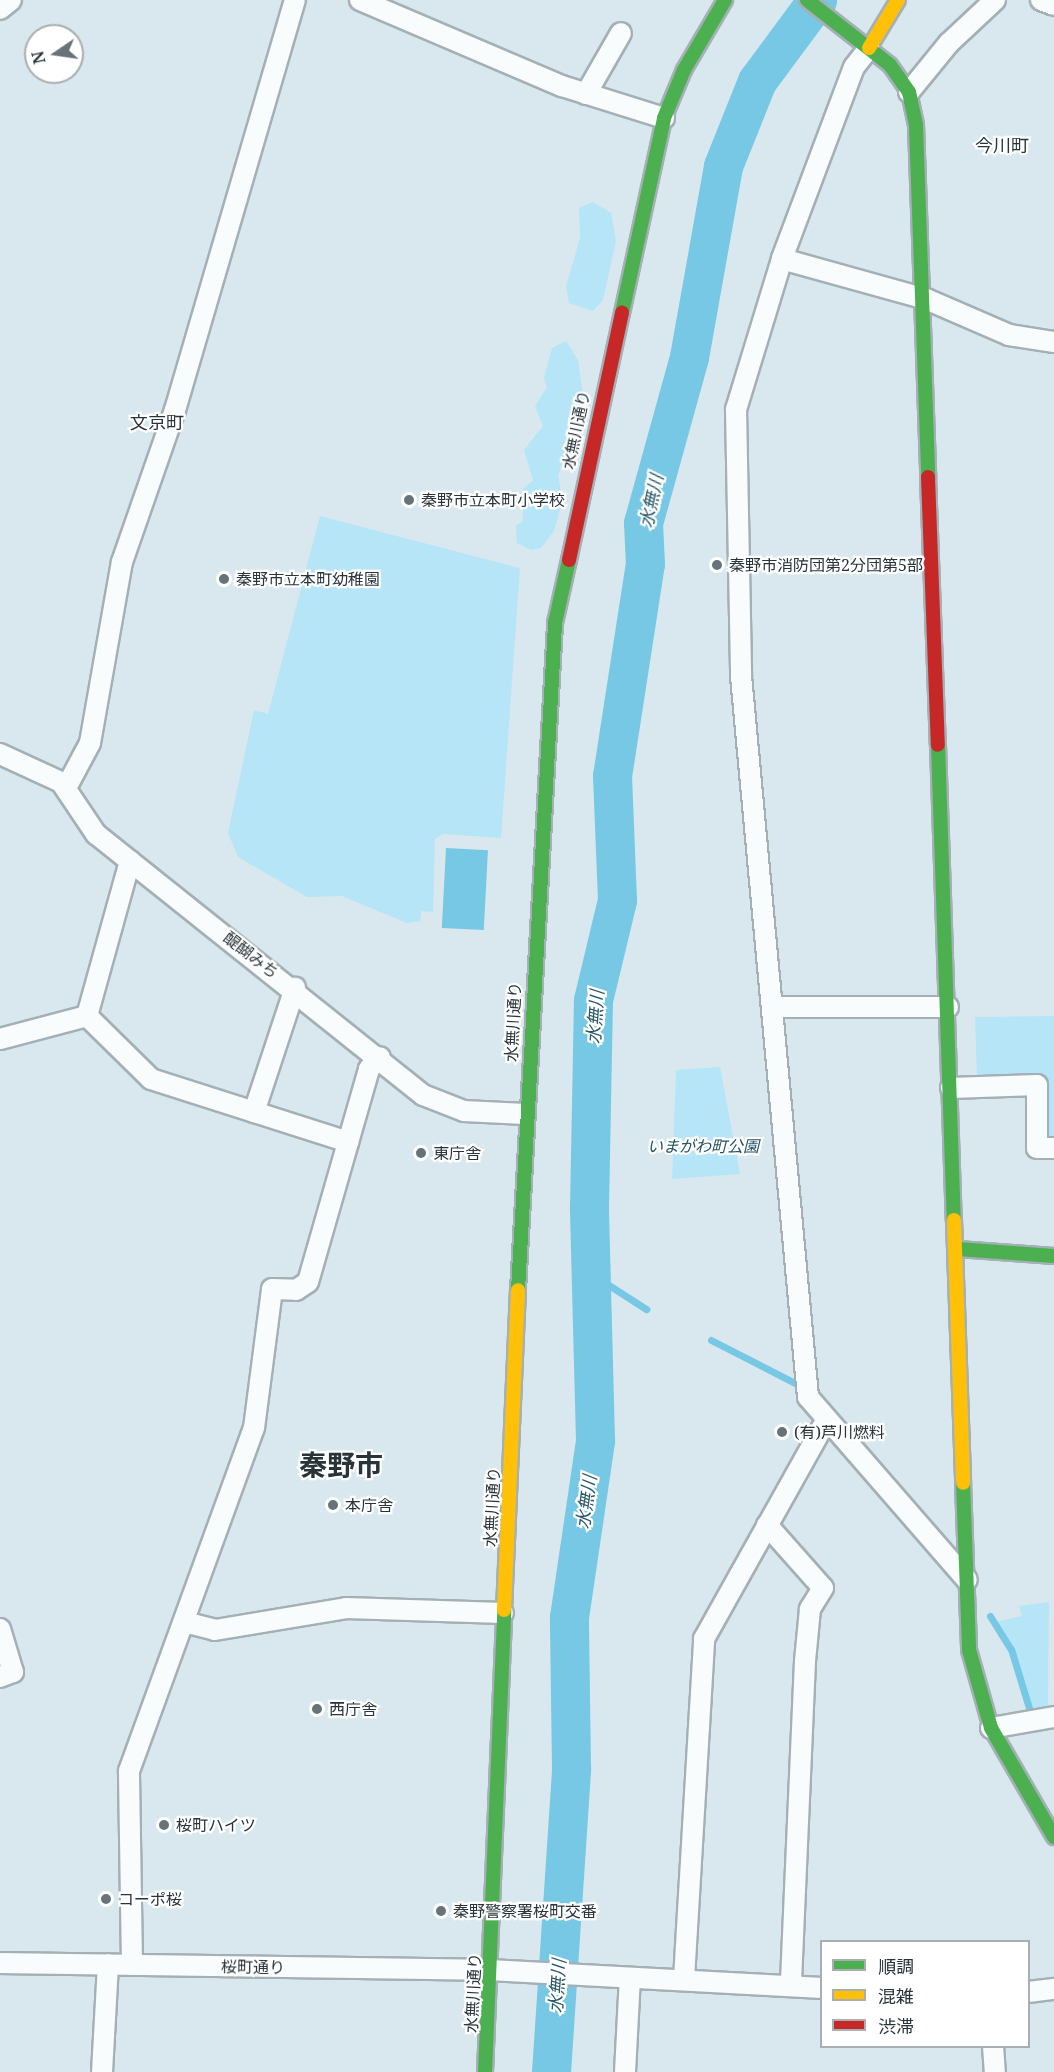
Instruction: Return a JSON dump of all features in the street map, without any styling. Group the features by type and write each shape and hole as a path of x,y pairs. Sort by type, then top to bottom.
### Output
{"street":[{"path":"0,9 11,0"},
{"path":"0,754 66,788 90,743 122,562 175,410 295,0"},
{"path":"360,0 586,94 664,118"},
{"name":"水無川通り","path":"485,2072 498,1970 503,1613 525,1114 555,623 664,118 684,70 725,0"},
{"path":"807,0 863,43 909,92 922,171 969,1650 991,1728 1054,1838"},
{"path":"898,0 863,43 782,259 736,409 733,444 741,676 774,1007 808,1397 826,1421 968,1580"},
{"path":"909,92 949,43 995,0"},
{"path":"1041,0 1054,5"},
{"path":"586,94 621,33"},
{"path":"782,259 926,299 1009,335 1054,342"},
{"name":"醍醐みち","path":"66,788 87,824 130,861 295,988 423,1095 451,1108 525,1114"},
{"path":"87,1016 130,861"},
{"path":"254,1112 295,988"},
{"path":"774,1007 948,1007"},
{"path":"0,1039 87,1016"},
{"path":"87,1016 151,1079 348,1142"},
{"path":"132,1965 129,1771 254,1428 272,1289 296,1290 308,1282 369,1069 380,1057"},
{"path":"951,1088 1037,1085 1037,1148 1054,1148"},
{"path":"958,1249 1054,1256"},
{"path":"684,1979 704,1639 826,1421"},
{"path":"767,1525 823,1588 810,1609 805,1661 791,1986"},
{"path":"184,1622 215,1630 346,1608 503,1613"},
{"path":"0,1629 13,1672 0,1677"},
{"path":"991,1728 1054,1717"},
{"name":"桜町通り","path":"0,1963 498,1970 820,1988"},
{"path":"102,2072 108,1964"},
{"path":"625,2072 627,1978"},
{"path":"1030,1992 1054,1989"},
{"path":"993,2048 995,2072"}],"green space":[{"path":"593,202 611,213 616,241 603,300 593,311 569,303 566,287 580,238 579,208"},
{"path":"566,341 578,360 583,395 558,476 563,500 554,531 541,548 531,550 517,543 516,526 523,521 522,490 533,480 524,450 543,426 535,406 547,387 544,378 552,348"},
{"path":"320,516 520,568 501,838 443,834 435,839 433,912 421,911 420,921 407,923 342,896 307,897 238,857 228,833 254,710 268,714"},
{"path":"1054,1016 1054,1144 1048,1140 1049,1080 977,1078 975,1017"},
{"name":"いまがわ町公園","path":"720,1067 740,1174 672,1179 676,1070"},
{"path":"1049,1602 1048,1708 1033,1712 1015,1651 995,1622 1022,1616 1019,1606"}],"shaded area":[{"path":"446,848 488,850 484,930 442,928"}],"waterway":[{"name":"水無川","path":"551,2072 571,1768 569,1617 595,1440 589,1207 593,1000 617,900 612,776 645,564 643,523 689,357 723,166 757,81 817,0"},
{"path":"590,1273 646,1309"},
{"path":"711,1340 795,1383"},
{"path":"990,1616 1011,1649 1030,1711"}],"traffic: fast":[{"path":"622,313 664,118 684,70 725,0"},
{"path":"807,0 890,65 909,92 916,125 928,477"},
{"path":"518,1290 555,623 569,560"},
{"path":"938,745 954,1220"},
{"path":"958,1249 1054,1256"},
{"path":"963,1483 969,1650 991,1728 1054,1837"},
{"path":"485,2072 504,1610"}],"traffic: slow":[{"path":"869,48 898,0"},
{"path":"954,1220 963,1483"},
{"path":"504,1610 518,1290"}],"traffic: jam":[{"path":"569,560 622,313"},
{"path":"928,477 938,745"}],"place":[{"name":"秦野市立本町小学校","path":"409,500"},
{"name":"秦野市消防団第2分団第5部","path":"717,565"},
{"name":"秦野市立本町幼稚園","path":"224,579"},
{"name":"東庁舎","path":"421,1153"},
{"name":"(有)芦川燃料","path":"782,1432"},
{"name":"本庁舎","path":"333,1505"},
{"name":"西庁舎","path":"317,1709"},
{"name":"桜町ハイツ","path":"164,1825"},
{"name":"コーポ桜","path":"106,1899"},
{"name":"秦野警察署桜町交番","path":"441,1911"}],"district":[{"name":"今川町","path":"1002,145"},
{"name":"文京町","path":"157,422"},
{"name":"秦野市","path":"341,1464"}]}
